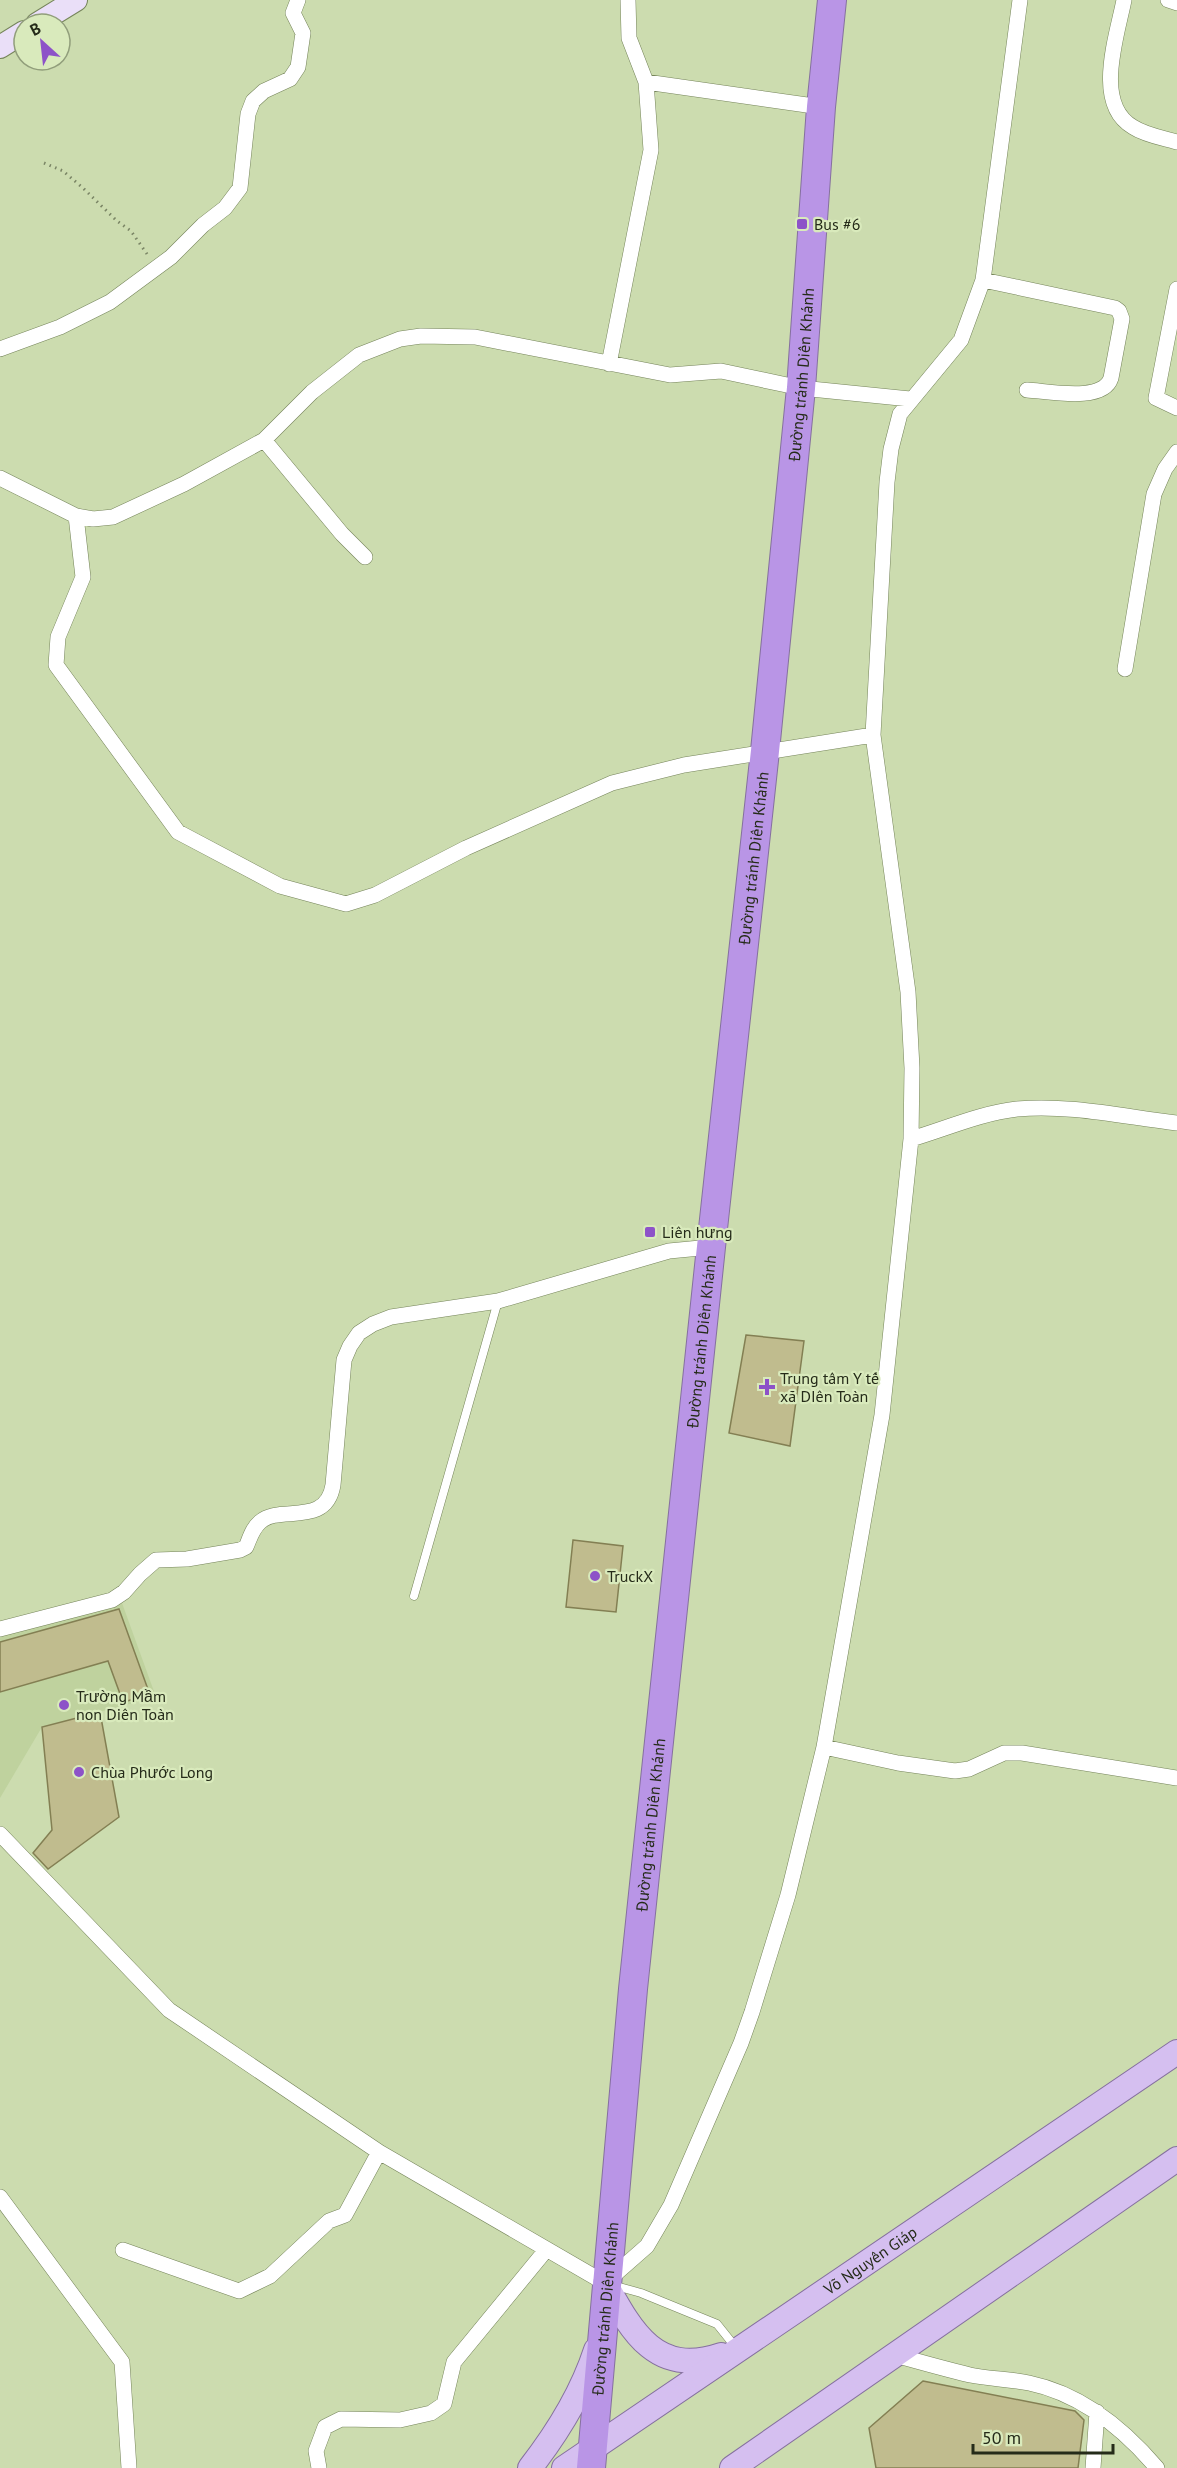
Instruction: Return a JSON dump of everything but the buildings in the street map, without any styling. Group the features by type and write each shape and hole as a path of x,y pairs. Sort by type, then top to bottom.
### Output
{"highway":[{"name":"Đường tránh Diên Khánh","path":"591,2458 634,1977 765,751 801,388 821,106 832,0"}],"main road":[{"path":"56,12 76,0"},
{"name":"Võ Nguyên Giáp","path":"564,2468 591,2458 737,2350 1177,2052"},
{"path":"732,2468 1177,2159"},
{"path":"606,2283 633,2331 648,2346 664,2356 694,2361 737,2350"},
{"path":"530,2468 559,2428 578,2393 590,2367 602,2330"}],"street":[{"path":"0,349 76,320 110,302 156,270 187,244 203,225 225,208 240,188 248,114 253,101 264,91 290,79 298,67 303,33 293,13 298,0"},
{"path":"609,364 651,150 646,82 629,38 628,0"},
{"path":"0,1834 169,2010 379,2152 606,2283 647,2246 671,2205 741,2043 788,1894 824,1747 882,1415 911,1139 912,1068 908,992 873,735 888,482 894,434 900,414 910,399 961,340 983,280 1020,0"},
{"path":"1124,0 1110,85 1115,108 1133,128 1177,142"},
{"path":"1168,0 1177,3"},
{"path":"646,82 821,106"},
{"path":"983,280 1119,311 1122,319 1110,384 1100,391 1087,394 1028,390"},
{"path":"1177,289 1156,398 1177,408"},
{"path":"0,478 76,516 93,519 113,517 184,484 264,440 312,392 359,355 400,339 475,337 669,375 721,371 801,388 910,399"},
{"path":"264,440 342,534 365,557"},
{"path":"1125,669 1154,494 1165,469 1177,452"},
{"path":"76,516 83,577 58,637 56,665 178,832 280,886 346,904 375,895 466,848 612,783 684,765 873,735"},
{"path":"911,1139 987,1115 1023,1109 1067,1110 1177,1123"},
{"path":"0,1629 112,1600 124,1592 156,1560 187,1559 240,1550 246,1547 252,1532 265,1518 302,1512 326,1504 331,1496 333,1485 344,1360 359,1333 373,1324 391,1317 498,1301 669,1251 711,1247"},
{"path":"824,1747 898,1763 955,1771 969,1768 1004,1753 1022,1753 1177,1778"},
{"path":"123,2250 239,2291 270,2276 329,2221 345,2215 379,2152"},
{"path":"0,2197 122,2362 129,2468"},
{"path":"319,2468 316,2451 325,2427 341,2419 400,2420 431,2413 444,2404 454,2362 546,2250"},
{"path":"895,2355 971,2375 1030,2383 1053,2390 1097,2412 1138,2446 1157,2468"},
{"path":"1093,2468 1097,2412"}],"lane":[{"path":"414,1596 498,1301"},
{"path":"606,2283 641,2293 717,2324 737,2350"}],"path":[{"path":"44,163 63,171 131,231 156,270"}],"shaded area":[{"name":"Trường Mầm non Diên Toàn","path":"122,1603 156,1697 42,1727 0,1798 0,1635"}],"place":[{"name":"Bus #6","path":"802,224"},
{"name":"Liên hưng","path":"650,1232"},
{"name":"Trung tâm Y tế xã DIên Toàn","path":"767,1387"},
{"name":"TruckX","path":"595,1576"},
{"name":"Trường Mầm non Diên Toàn","path":"64,1705"},
{"name":"Chùa Phước Long","path":"79,1772"}]}
